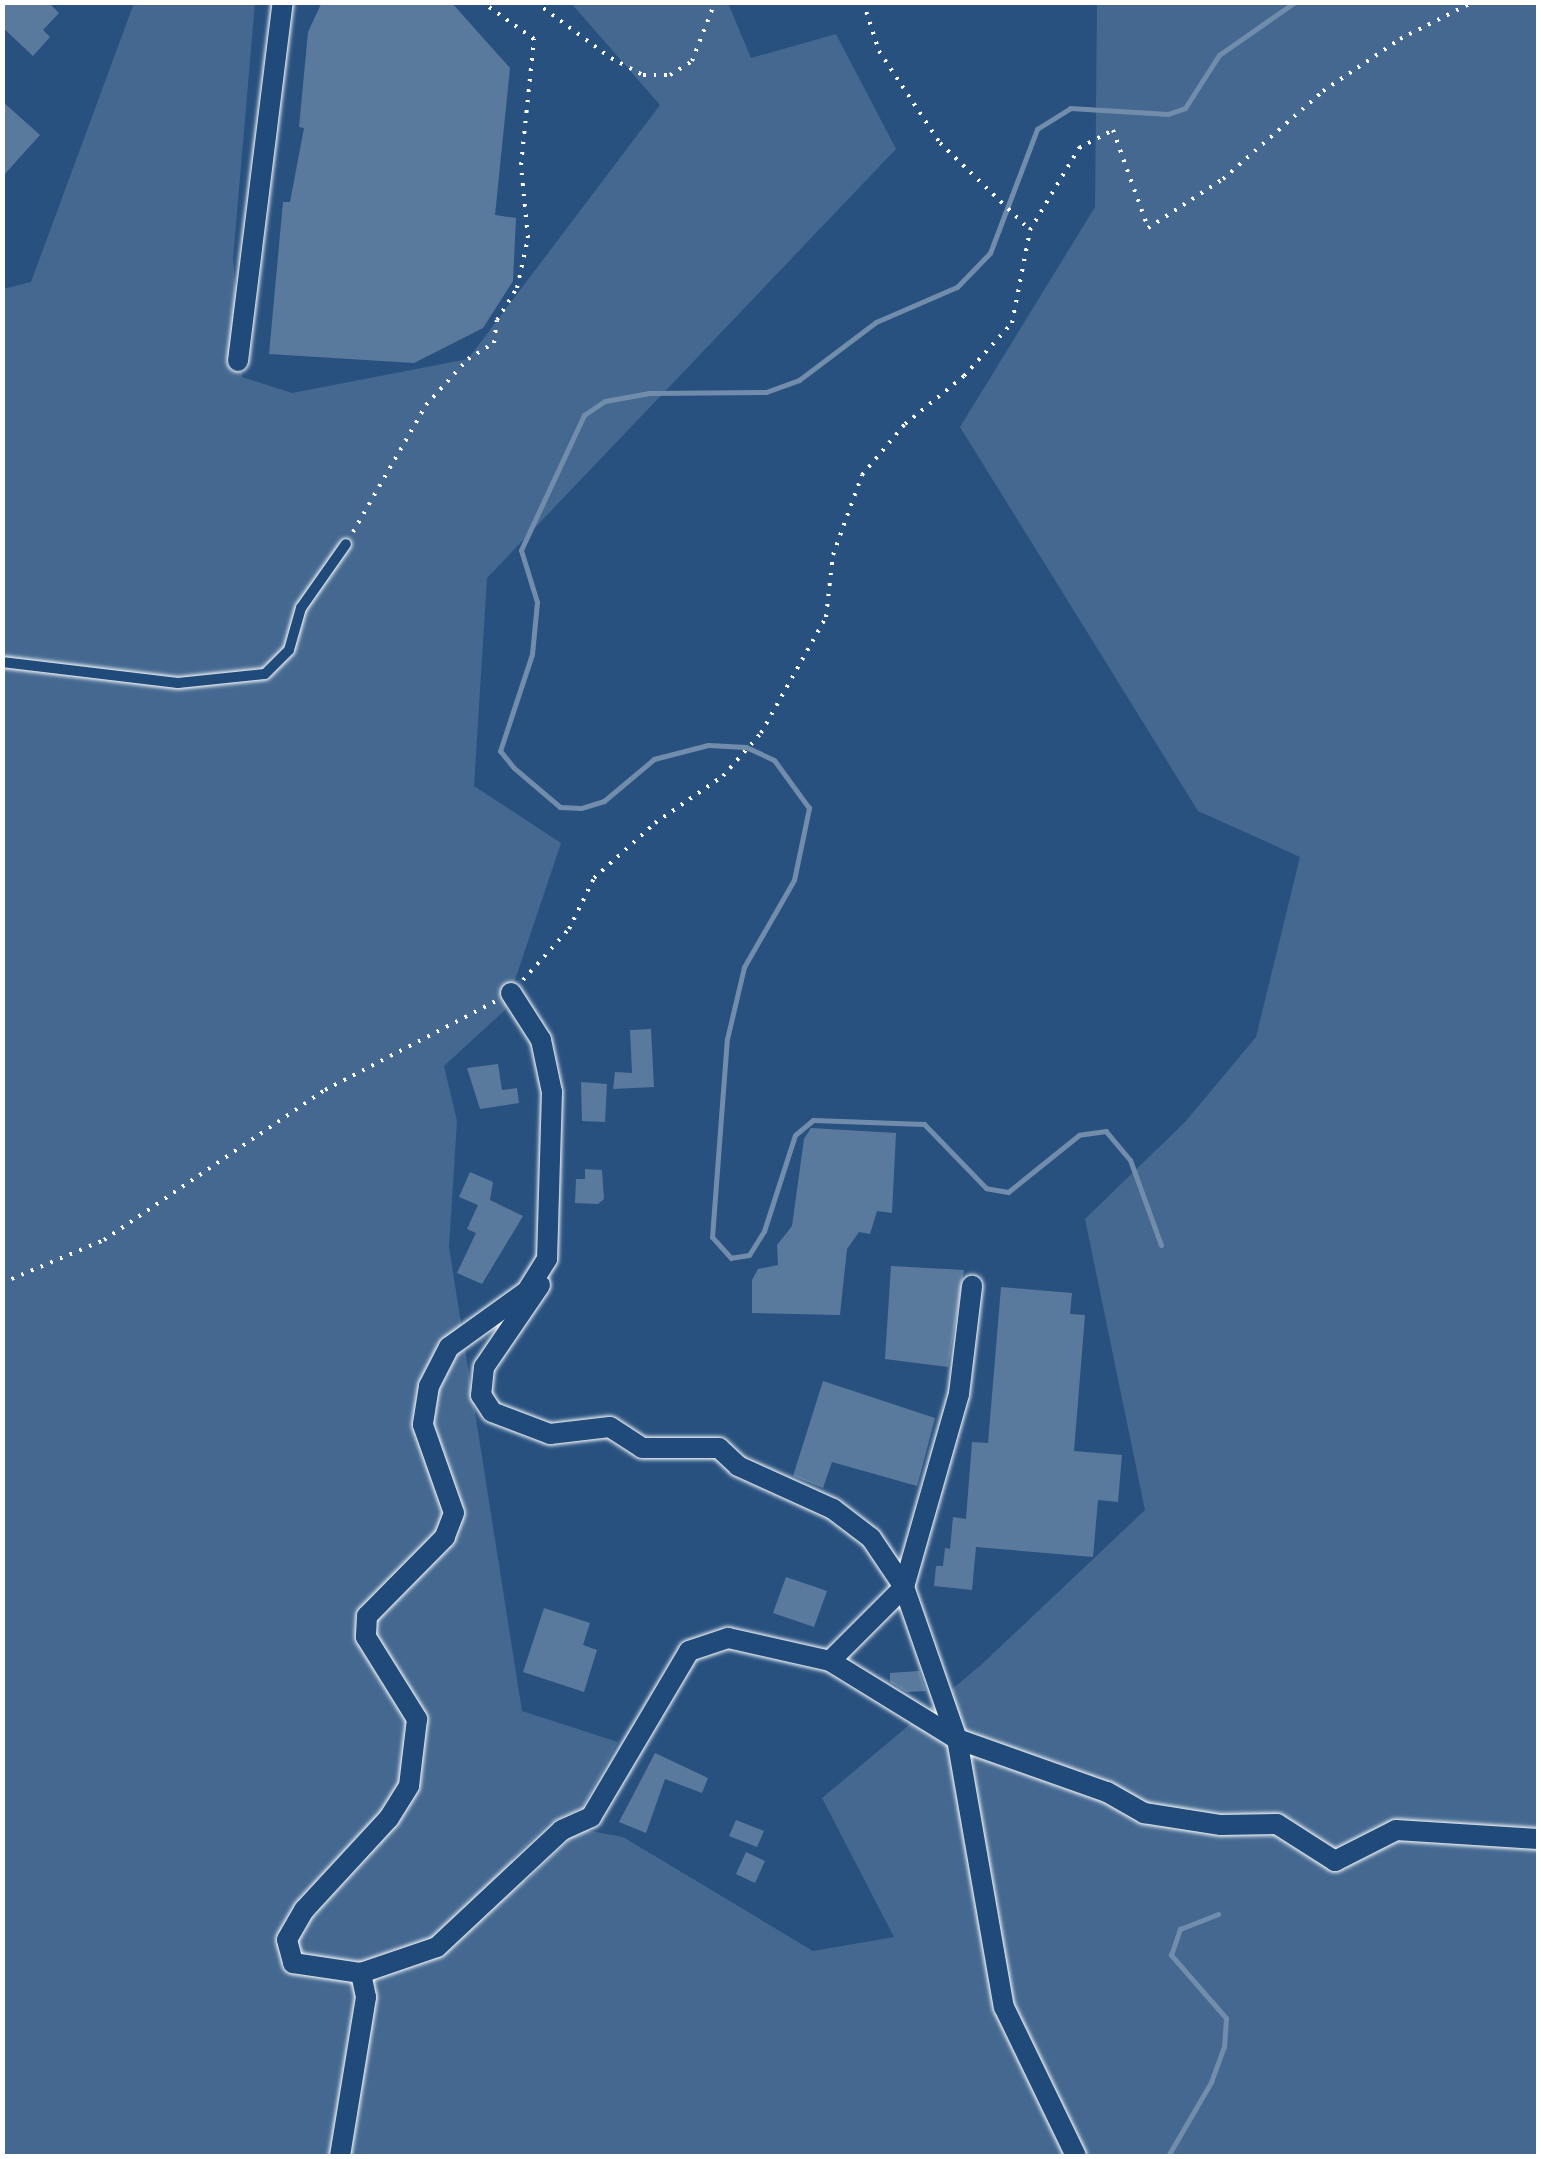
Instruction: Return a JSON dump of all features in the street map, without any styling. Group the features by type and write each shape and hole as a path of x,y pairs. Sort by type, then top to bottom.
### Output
{"street":[{"path":"238,361 283,2"},
{"path":"510,993 541,1040 552,1092 547,1258 528,1309 484,1367 481,1395 492,1412 550,1434 597,1424 642,1448 719,1448 738,1466 834,1509 872,1538 904,1587 956,1738 1004,2006 1076,2156"},
{"path":"547,1258 526,1291 449,1348 428,1386 423,1425 454,1512 445,1537 367,1616 366,1637 417,1719 409,1786 287,1940 293,1963 361,1973 437,1947 562,1830 591,1816 689,1650 728,1638 830,1661 956,1738 1107,1792 1144,1813 1221,1825 1277,1824 1334,1861 1396,1830 1538,1839"},
{"path":"830,1661 904,1587 959,1394 972,1286"},
{"path":"340,2156 366,1998 361,1973"}],"lane":[{"path":"2,662 178,682 265,674 289,650 300,608 346,544"}],"path":[{"path":"346,544 426,404 468,359 494,342 498,320 517,288 528,238 522,165 534,40 482,2"},
{"path":"535,2 611,58 643,75 670,75 692,61 715,2"},
{"path":"863,2 878,50 940,143 1030,230"},
{"path":"2,1283 104,1240 325,1090 510,993 569,928 594,878 656,823 723,776 761,733 826,617 832,556 862,475 905,424 964,376 1012,323 1030,230 1079,148 1113,130 1148,228 1224,179 1322,91 1400,39 1473,2"}],"shaded area":[{"path":"134,3 255,3 233,259 242,377 292,393 468,359 660,105 571,3 728,3 751,58 836,34 896,149 487,578 474,786 561,843 505,1010 444,1066 457,1121 449,1247 522,1711 618,1742 582,1808 549,1823 512,1859 525,1882 580,1829 623,1837 813,1951 894,1937 822,1798 981,1665 1145,1510 1085,1219 1185,1122 1256,1037 1300,857 1198,811 960,427 1095,207 1097,3 1538,3 1538,2156 3,2156 3,289 31,282"}],"building":[{"path":"2,2 48,2 59,13 43,30 50,37 33,56 2,27"},
{"path":"322,2 451,2 510,68 495,215 516,218 513,281 483,328 414,363 269,354 283,202 290,202 304,128 299,127 308,32"},
{"path":"2,101 40,135 2,177"},
{"path":"651,1029 654,1087 613,1089 615,1072 632,1073 630,1030"},
{"path":"498,1064 502,1090 517,1088 519,1103 480,1109 467,1068"},
{"path":"581,1082 607,1084 605,1122 582,1121"},
{"path":"811,1128 896,1133 892,1213 877,1211 870,1234 859,1232 847,1249 840,1315 752,1313 752,1280 758,1269 778,1265 777,1245 792,1226 804,1139"},
{"path":"585,1169 602,1170 604,1199 598,1204 575,1203 576,1179 585,1179"},
{"path":"470,1172 493,1182 490,1200 523,1216 482,1284 457,1273 476,1233 467,1229 478,1205 459,1197"},
{"path":"891,1266 964,1270 948,1367 885,1359"},
{"path":"1001,1287 1072,1293 1070,1314 1085,1315 1074,1451 1122,1455 1118,1502 1098,1500 1093,1557 976,1547 972,1590 934,1586 936,1566 943,1566 945,1548 950,1549 953,1517 966,1519 972,1442 988,1443"},
{"path":"823,1381 935,1418 917,1486 832,1462 823,1488 793,1476"},
{"path":"786,1577 827,1591 814,1627 773,1613"},
{"path":"544,1608 590,1623 583,1645 597,1650 584,1692 523,1672"},
{"path":"919,1671 926,1691 907,1692 890,1682 890,1673"},
{"path":"655,1753 708,1778 702,1793 665,1779 646,1833 619,1822"},
{"path":"736,1820 764,1831 757,1847 729,1836"},
{"path":"746,1852 765,1861 755,1883 736,1874"}],"waterway":[{"path":"1161,1245 1130,1160 1106,1131 1079,1135 1008,1192 986,1188 924,1124 813,1120 795,1135 764,1231 749,1255 731,1258 712,1237 727,1039 744,967 794,880 809,808 774,760 746,747 708,745 654,759 604,801 581,808 560,807 514,768 500,751 532,654 537,602 521,550 584,415 605,401 649,393 766,392 799,380 876,322 957,287 990,253 1037,129 1070,108 1168,114 1185,108 1219,55 1295,2"},
{"path":"1168,2156 1211,2082 1224,2047 1226,2018 1171,1955 1180,1929 1218,1914"}]}
